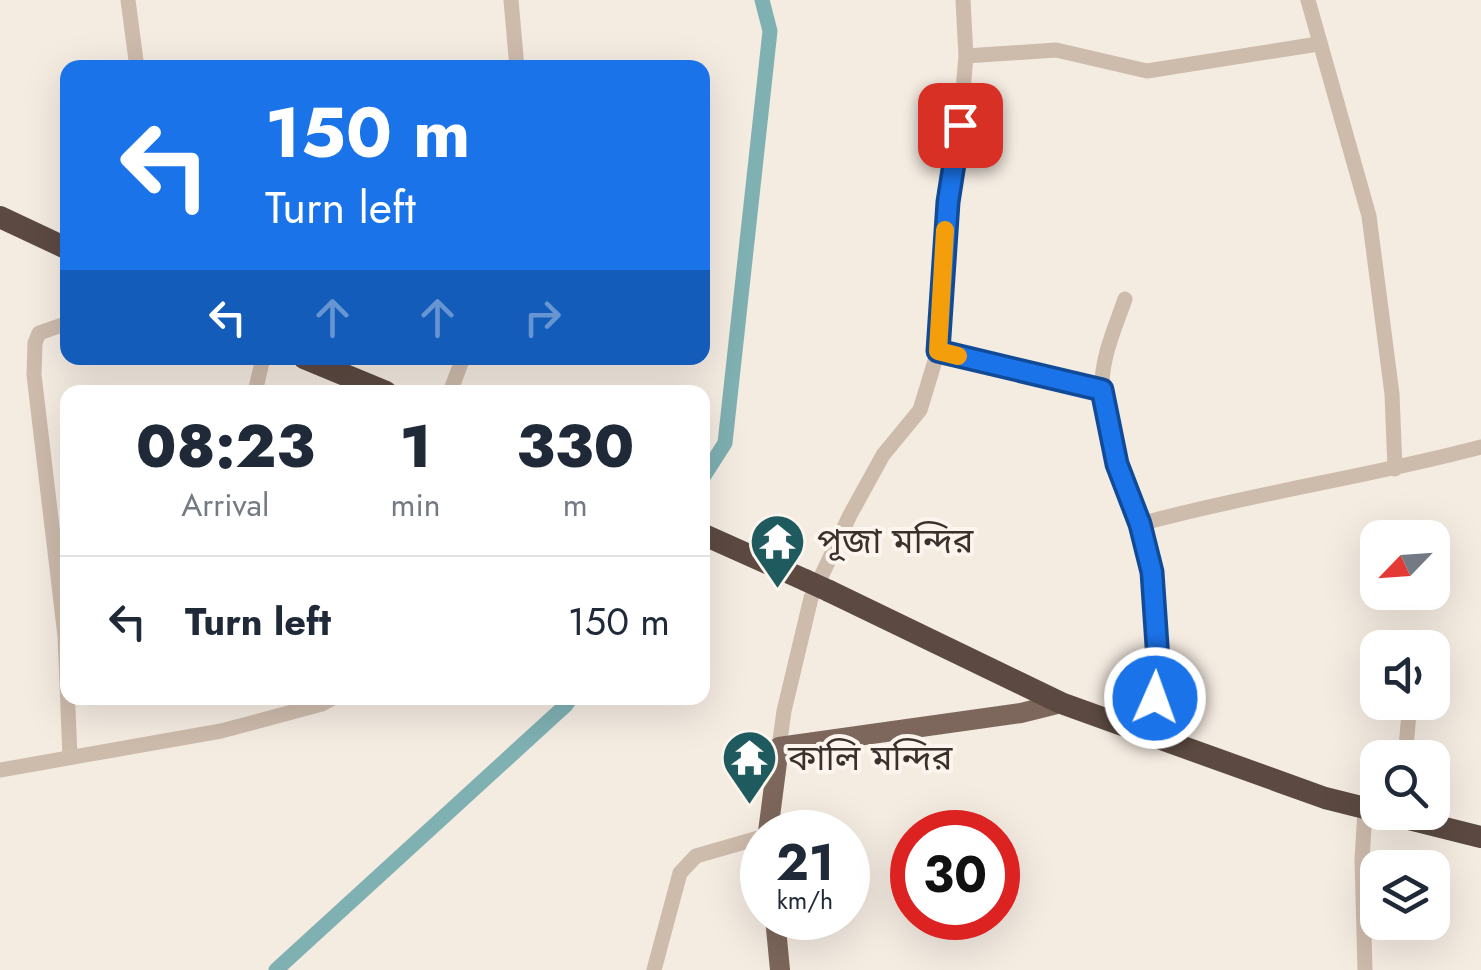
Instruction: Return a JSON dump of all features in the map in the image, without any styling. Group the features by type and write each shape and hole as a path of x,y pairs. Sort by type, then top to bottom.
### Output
{"highway":[{"path":"0,218 60,245"},
{"path":"321,365 369,385"},
{"path":"710,538 1061,703 1360,808"},
{"path":"1450,829 1481,837"}],"main road":[{"path":"769,810 780,747 1021,713 1061,703"},
{"path":"777,940 780,970"}],"street":[{"path":"128,0 136,60"},
{"path":"511,0 516,60"},
{"path":"780,747 784,711 811,598 883,455 920,410 938,351 944,240 966,56 963,0"},
{"path":"1308,0 1369,216 1392,394 1395,470"},
{"path":"966,56 1056,50 1147,71 1318,44"},
{"path":"1124,299 1104,364 1102,390 1117,464 1140,524 1152,572 1159,675 1152,736"},
{"path":"60,326 39,333 34,375 60,594"},
{"path":"938,351 1102,390"},
{"path":"1140,524 1214,504 1395,470 1481,446"},
{"path":"68,705 70,758"},
{"path":"0,770 221,731 318,705"},
{"path":"1364,830 1364,970"},
{"path":"654,970 680,873 696,856 740,843"}],"waterway":[{"path":"710,466 725,443 770,31 762,0"},
{"path":"276,970 566,705"}],"slow traffic":[{"path":"945,230 938,351 958,356"}],"place":[{"name":"পূজা মন্দির","path":"778,590"},
{"name":"কালি মন্দির","path":"749,807"}],"route":[{"path":"960,125 948,202 938,351 1102,390 1117,464 1140,524 1152,572 1159,675 1155,698"}]}
